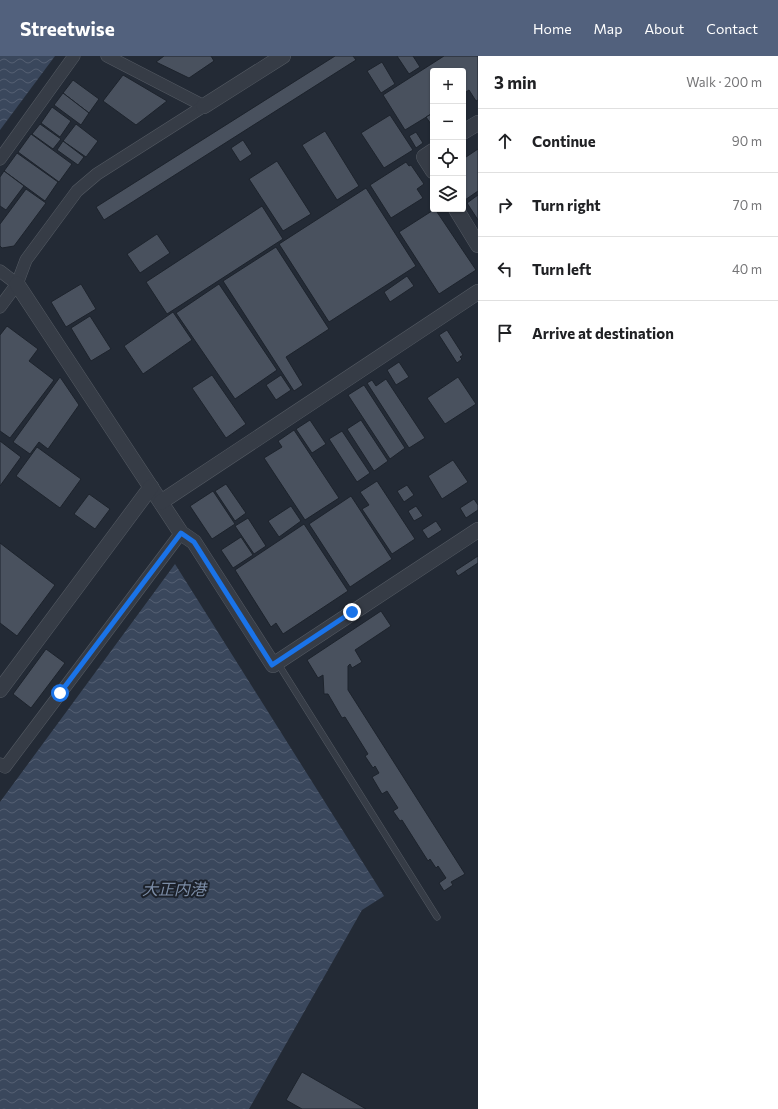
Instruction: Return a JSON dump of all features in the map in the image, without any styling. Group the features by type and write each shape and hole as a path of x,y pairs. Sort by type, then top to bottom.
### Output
{"street":[{"path":"0,159 74,56"},
{"path":"106,56 204,106"},
{"path":"0,307 17,284 26,260 77,191 97,174 283,56"},
{"path":"466,130 478,123"},
{"path":"430,153 424,157 430,166"},
{"path":"458,212 478,245"},
{"path":"0,272 17,284 181,533 194,542 272,665 478,530"},
{"path":"161,502 478,292"},
{"path":"0,690 151,487"},
{"path":"0,764 5,767 181,533"}],"lane":[{"path":"277,662 437,917"}],"water":[{"path":"0,56 55,56 0,130"},
{"name":"大正内港","path":"175,564 384,896 362,910 249,1109 0,1109 0,802"}],"building":[{"path":"164,56 211,56 214,61 189,78 156,62"},
{"path":"335,56 353,56 356,60 104,220 96,207"},
{"path":"397,56 413,56 420,67 409,74"},
{"path":"444,56 478,56 478,100 476,101 469,90 466,92 466,68 430,68 430,115 405,130 383,95"},
{"path":"382,62 395,84 381,93 367,71"},
{"path":"123,75 167,101 136,125 103,101"},
{"path":"73,80 99,99 89,113 63,93"},
{"path":"63,93 89,113 81,125 54,105"},
{"path":"52,107 71,121 60,137 41,123"},
{"path":"390,115 413,150 384,168 361,133"},
{"path":"430,115 430,123 426,117"},
{"path":"40,124 61,139 53,149 32,134"},
{"path":"76,124 98,141 86,157 63,141"},
{"path":"325,131 359,186 337,200 302,145"},
{"path":"416,132 423,143 416,148 409,136"},
{"path":"31,134 72,164 59,182 18,152"},
{"path":"243,140 252,154 240,162 231,148"},
{"path":"63,141 84,157 78,165 57,150"},
{"path":"478,149 478,191 466,199 466,176 466,157"},
{"path":"17,153 58,182 45,201 4,171"},
{"path":"277,161 311,214 283,231 249,179"},
{"path":"406,162 409,166 411,165 424,184 417,189 423,198 391,218 370,185"},
{"path":"4,171 24,186 6,210 0,206 0,177"},
{"path":"366,188 416,266 329,322 279,244"},
{"path":"26,189 46,203 14,246 2,248 0,246 0,224"},
{"path":"478,195 478,220 467,203"},
{"path":"262,206 283,239 167,314 146,282"},
{"path":"430,212 437,212 476,270 439,294 399,232"},
{"path":"157,234 170,253 140,273 127,254"},
{"path":"276,247 329,329 286,357 303,385 294,391 223,281"},
{"path":"407,276 414,286 390,302 384,292"},
{"path":"81,284 96,309 66,327 51,302"},
{"path":"219,284 277,370 235,399 176,313"},
{"path":"173,312 192,340 143,374 124,346"},
{"path":"90,316 111,349 91,361 71,328"},
{"path":"7,326 38,349 29,361 54,380 10,438 0,431 0,335"},
{"path":"447,330 463,355 460,357 462,359 457,363 439,335"},
{"path":"399,362 409,377 396,385 387,370"},
{"path":"212,375 246,424 226,438 192,388"},
{"path":"281,375 291,390 276,400 266,385"},
{"path":"60,377 79,405 48,449 39,442 30,454 13,442"},
{"path":"458,377 476,404 445,424 427,398"},
{"path":"386,379 425,438 409,448 367,383 372,380 376,386"},
{"path":"364,385 405,448 390,459 348,395"},
{"path":"310,420 326,444 312,453 296,429"},
{"path":"361,420 388,461 374,471 347,429"},
{"path":"294,430 339,498 305,520 264,458 282,447 278,441"},
{"path":"342,431 370,473 357,482 329,439"},
{"path":"0,441 21,457 0,486"},
{"path":"37,447 81,479 60,508 16,476"},
{"path":"453,460 468,482 442,499 428,476"},
{"path":"377,481 415,539 392,554 362,509 369,505 360,492"},
{"path":"226,484 246,513 235,521 215,491"},
{"path":"407,485 414,495 404,502 397,491"},
{"path":"213,491 235,524 212,539 190,506"},
{"path":"89,494 110,509 95,529 74,514"},
{"path":"351,496 392,559 350,587 309,524"},
{"path":"474,499 478,505 478,510 466,518 460,508"},
{"path":"291,506 301,521 279,537 268,521"},
{"path":"416,506 423,516 414,521 408,511"},
{"path":"248,518 266,546 254,554 235,526"},
{"path":"436,521 442,530 428,539 422,530"},
{"path":"304,524 348,591 283,634 276,623 271,627 235,570"},
{"path":"241,537 253,555 233,568 221,550"},
{"path":"0,543 55,585 17,636 0,623"},
{"path":"478,556 478,563 458,576 455,571"},
{"path":"381,611 391,626 355,650 362,662 352,668 350,664 348,666 348,690 465,874 451,882 453,885 444,891 439,883 446,878 438,866 436,868 430,859 428,861 402,820 400,821 393,811 398,808 387,791 382,794 372,777 379,773 375,766 373,768 365,756 368,754 345,717 342,718 328,694 324,694 323,675 318,678 307,660"},
{"path":"46,649 65,663 31,708 13,694"},
{"path":"302,1072 366,1109 302,1109 286,1100"}],"route":[{"path":"60,693 181,533 194,542 272,665 352,612"}]}
